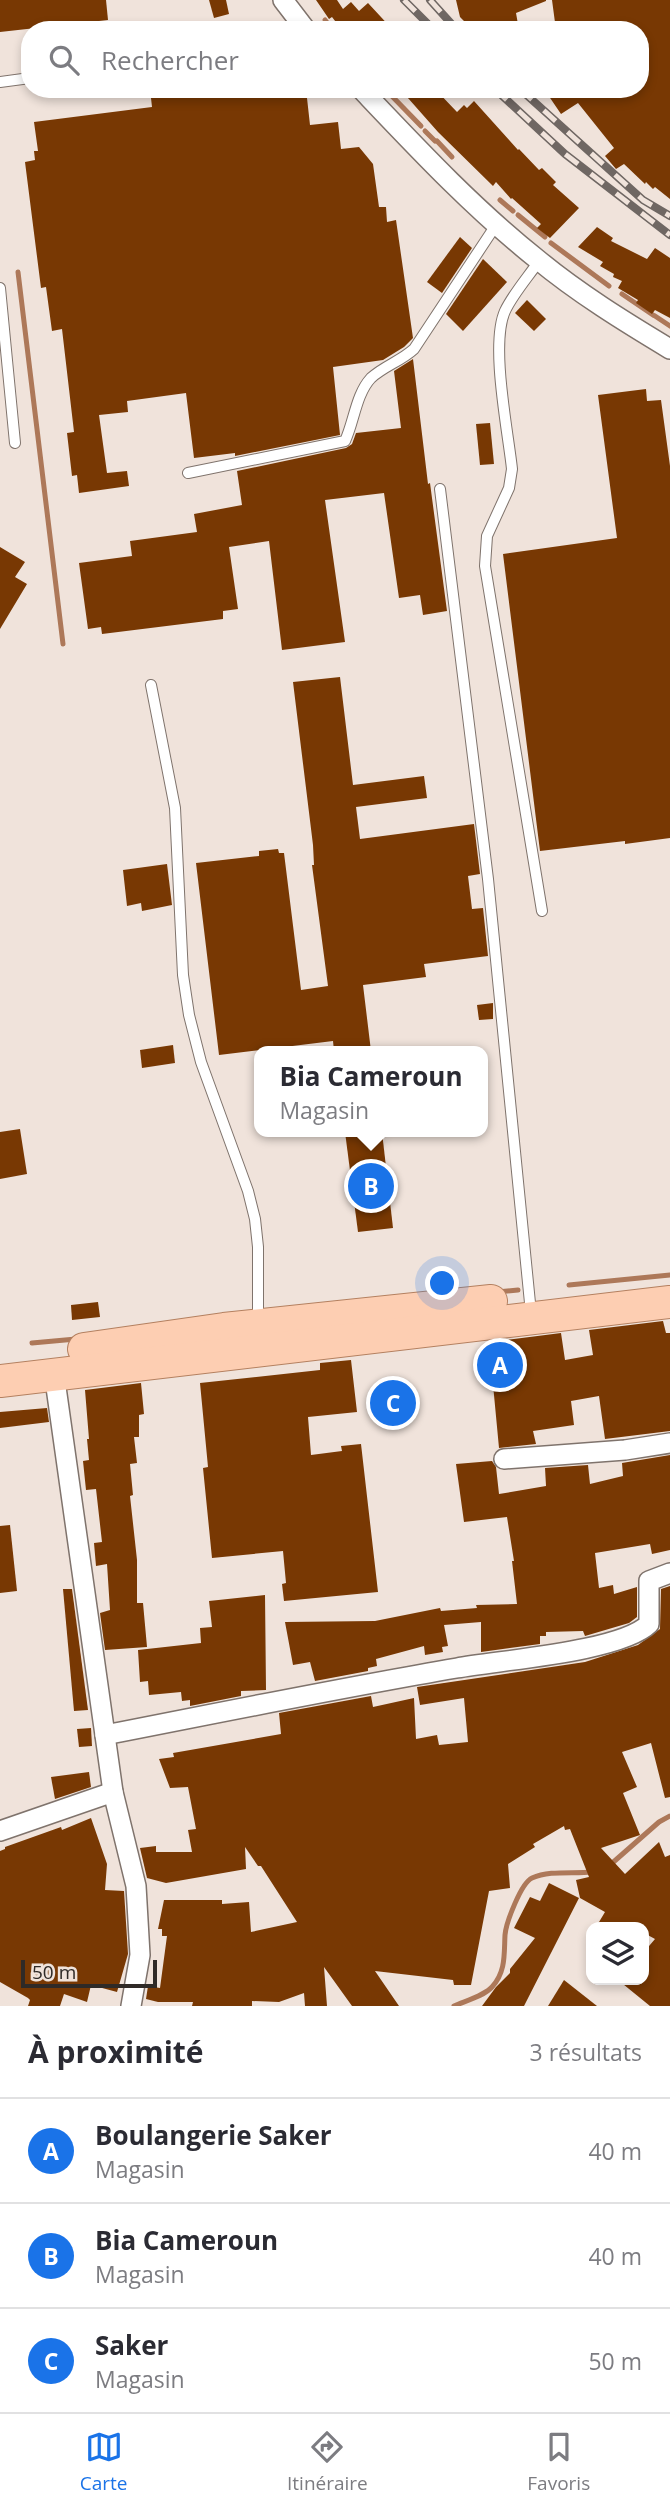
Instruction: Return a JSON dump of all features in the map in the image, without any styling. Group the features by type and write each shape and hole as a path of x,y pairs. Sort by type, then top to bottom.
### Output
{"main road":[{"path":"531,1307 670,1281"},
{"path":"0,1360 258,1337 531,1307 670,1301"},
{"path":"0,1381 258,1337"}],"street":[{"path":"283,0 299,21"},
{"path":"369,98 496,225 539,261 670,349"},
{"path":"54,1373 113,1792 136,1886 140,1955 131,2006"},
{"path":"504,1459 625,1451 670,1443"},
{"path":"105,1735 458,1667 563,1653 614,1641 643,1630 649,1624 649,1581 670,1573"},
{"path":"0,1831 113,1792"}],"lane":[{"path":"0,82 21,79"},
{"path":"188,472 345,442 361,395 370,379 402,360 414,349 496,225"},
{"path":"539,261 505,310 499,331 512,469 509,488 487,536 485,566 542,911"},
{"path":"0,288 15,443"},
{"path":"440,489 488,879 531,1307"},
{"path":"151,685 175,807 182,963 189,1015 201,1062 248,1191 255,1219 258,1247 258,1337"}],"building":[{"path":"0,0 106,0 108,20 21,21 21,30 0,32"},
{"path":"209,0 226,0 229,14 214,18"},
{"path":"316,0 337,0 343,9 351,2 359,11 368,3 385,21 335,21 332,17 329,19"},
{"path":"456,0 546,0 516,13 517,21 464,21 460,17"},
{"path":"552,0 670,0 670,199 655,187 653,189 646,182 645,184 624,164 616,169 605,156 614,148 578,103 561,114 550,98 649,98 649,21 555,21"},
{"path":"151,98 307,98 310,125 338,122 341,149 359,147 373,164 379,207 386,207 387,222 396,220 413,338 383,360 333,367 340,435 235,456 235,453 194,458 186,393 127,401 128,412 99,415 107,473 127,471 129,486 79,493 77,475 72,476 67,433 74,432 62,329 52,331 46,287 41,288 25,162 35,160 34,151 38,151 34,122 152,107"},
{"path":"408,98 444,98 457,112 474,101 518,150 539,170 542,168 556,182 553,185 579,208 550,238 537,228 541,224 511,199 496,182 493,186"},
{"path":"597,227 613,238 611,241 647,259 655,248 670,258 670,318 655,310 652,314 636,303 638,300 618,288 622,281 600,266 603,262 578,247"},
{"path":"460,237 472,248 442,293 427,282"},
{"path":"483,259 507,282 463,331 446,314"},
{"path":"527,300 546,319 534,331 515,313"},
{"path":"413,359 447,611 423,615 420,595 399,598 384,493 325,500 345,642 282,650 269,541 229,547 238,609 223,611 223,619 102,634 101,627 88,629 79,563 132,556 130,541 197,532 194,514 242,505 237,471 346,448 352,444 356,433 401,428 394,371"},
{"path":"646,389 647,401 661,400 670,466 670,838 540,851 503,554 617,538 598,395"},
{"path":"490,423 494,464 480,465 476,424"},
{"path":"0,547 25,562 15,577 27,584 0,629"},
{"path":"340,677 353,785 424,776 427,798 356,807 360,839 474,824 480,874 468,876 472,909 483,908 488,956 424,964 426,977 363,985 370,1046 334,1046 333,1041 292,1046 254,1046 254,1051 219,1055 196,863 259,856 259,851 278,849 279,853 284,853 301,990 328,986 293,682"},
{"path":"167,864 172,905 142,911 141,903 127,906 123,870"},
{"path":"493,1003 493,1019 479,1020 477,1005"},
{"path":"173,1045 175,1063 142,1068 140,1050"},
{"path":"20,1129 27,1174 0,1179 0,1132"},
{"path":"346,1137 383,1137 393,1228 358,1232"},
{"path":"98,1302 100,1317 72,1320 71,1305"},
{"path":"663,1321 666,1333 670,1333 670,1431 605,1439 599,1396 571,1401 574,1425 533,1431 536,1444 499,1448 489,1342 561,1333 565,1360 593,1355 589,1330"},
{"path":"351,1360 357,1412 308,1417 311,1455 342,1451 341,1446 361,1444 378,1592 284,1601 282,1584 286,1583 283,1551 212,1558 203,1468 208,1467 200,1383 320,1370 320,1363"},
{"path":"141,1383 144,1414 139,1415 139,1437 134,1437 137,1463 130,1464 133,1495 130,1496 137,1560 137,1603 143,1603 147,1647 105,1650 100,1613 110,1610 107,1564 96,1566 94,1543 102,1542 96,1489 86,1490 83,1461 89,1460 89,1439 85,1390"},
{"path":"47,1408 49,1422 0,1428 0,1412"},
{"path":"670,1455 670,1550 652,1554 650,1544 595,1553 599,1588 613,1585 614,1594 637,1587 637,1617 629,1623 585,1636 583,1631 546,1632 546,1636 540,1636 540,1644 481,1652 481,1622 444,1625 448,1646 442,1647 443,1652 425,1655 424,1646 376,1659 377,1666 368,1668 368,1671 315,1681 310,1662 293,1665 285,1622 375,1621 440,1608 441,1611 477,1608 476,1605 517,1604 507,1517 464,1522 456,1464 492,1461 496,1467 499,1494 546,1486 545,1468 588,1465 590,1484 623,1476 622,1463"},
{"path":"10,1525 17,1591 0,1593 0,1526"},
{"path":"670,1586 670,1797 665,1798 651,1743 622,1752 637,1787 623,1793 640,1835 601,1848 625,1874 659,1842 665,1857 670,1855 670,2006 650,2006 624,1985 649,1985 649,1946 655,1939 649,1936 649,1922 599,1922 605,1912 580,1898 576,1880 589,1877 570,1829 565,1830 564,1826 533,1844 535,1847 508,1864 510,1888 489,1891 471,1985 454,1985 453,1980 375,1971 399,2006 352,2006 324,1967 327,2006 305,2006 304,1993 279,2002 252,2001 252,2006 192,2006 193,2002 158,2002 146,1999 148,1986 160,1988 167,1936 162,1936 162,1929 158,1929 164,1900 222,1900 222,1904 249,1902 251,1932 297,1922 261,1866 258,1866 245,1847 246,1869 166,1883 147,1878 140,1848 156,1846 156,1852 192,1852 188,1830 196,1829 188,1787 170,1788 159,1759 174,1757 173,1753 281,1734 279,1713 371,1696 373,1707 414,1698 416,1739 437,1735 439,1745 468,1742 464,1698 420,1705 417,1687 585,1662 638,1645 660,1629 661,1589"},
{"path":"63,1589 72,1589 88,1710 74,1711"},
{"path":"265,1595 266,1690 241,1691 241,1696 190,1706 190,1700 182,1701 181,1692 149,1695 148,1681 140,1682 138,1650 201,1643 200,1628 212,1627 209,1601"},
{"path":"91,1728 92,1746 79,1747 77,1729"},
{"path":"89,1772 91,1787 55,1799 51,1777"},
{"path":"91,1818 107,1864 105,1890 124,1891 128,1954 117,1992 91,1985 87,2002 64,1994 60,2006 28,2006 28,1998 0,1982 0,1851"},
{"path":"549,1883 579,1898 524,2006 482,2006 535,1938 514,1928 530,1897 540,1901"},
{"path":"564,1980 597,2006 548,2006"}],"waterway":[{"path":"394,98 421,126"},
{"path":"425,131 435,141"},
{"path":"437,141 452,157"},
{"path":"500,200 513,211"},
{"path":"518,215 545,237"},
{"path":"551,243 609,286"},
{"path":"18,272 63,644"},
{"path":"622,294 653,315"},
{"path":"655,316 670,326"},
{"path":"569,1285 670,1275"},
{"path":"497,1292 518,1290"},
{"path":"32,1343 76,1339"},
{"path":"610,1865 659,1822 670,1816"},
{"path":"454,2006 484,1993 497,1981 503,1963 508,1922 528,1881 546,1874 592,1872"}],"railway":[{"path":"404,0 425,21"},
{"path":"430,0 449,21"},
{"path":"505,98 565,154 670,235"},
{"path":"530,98 643,200 670,216"}],"place":[{"name":"Bia Cameroun","path":"371,1186"},
{"name":"Boulangerie Saker","path":"500,1365"},
{"name":"Saker","path":"393,1403"}]}
